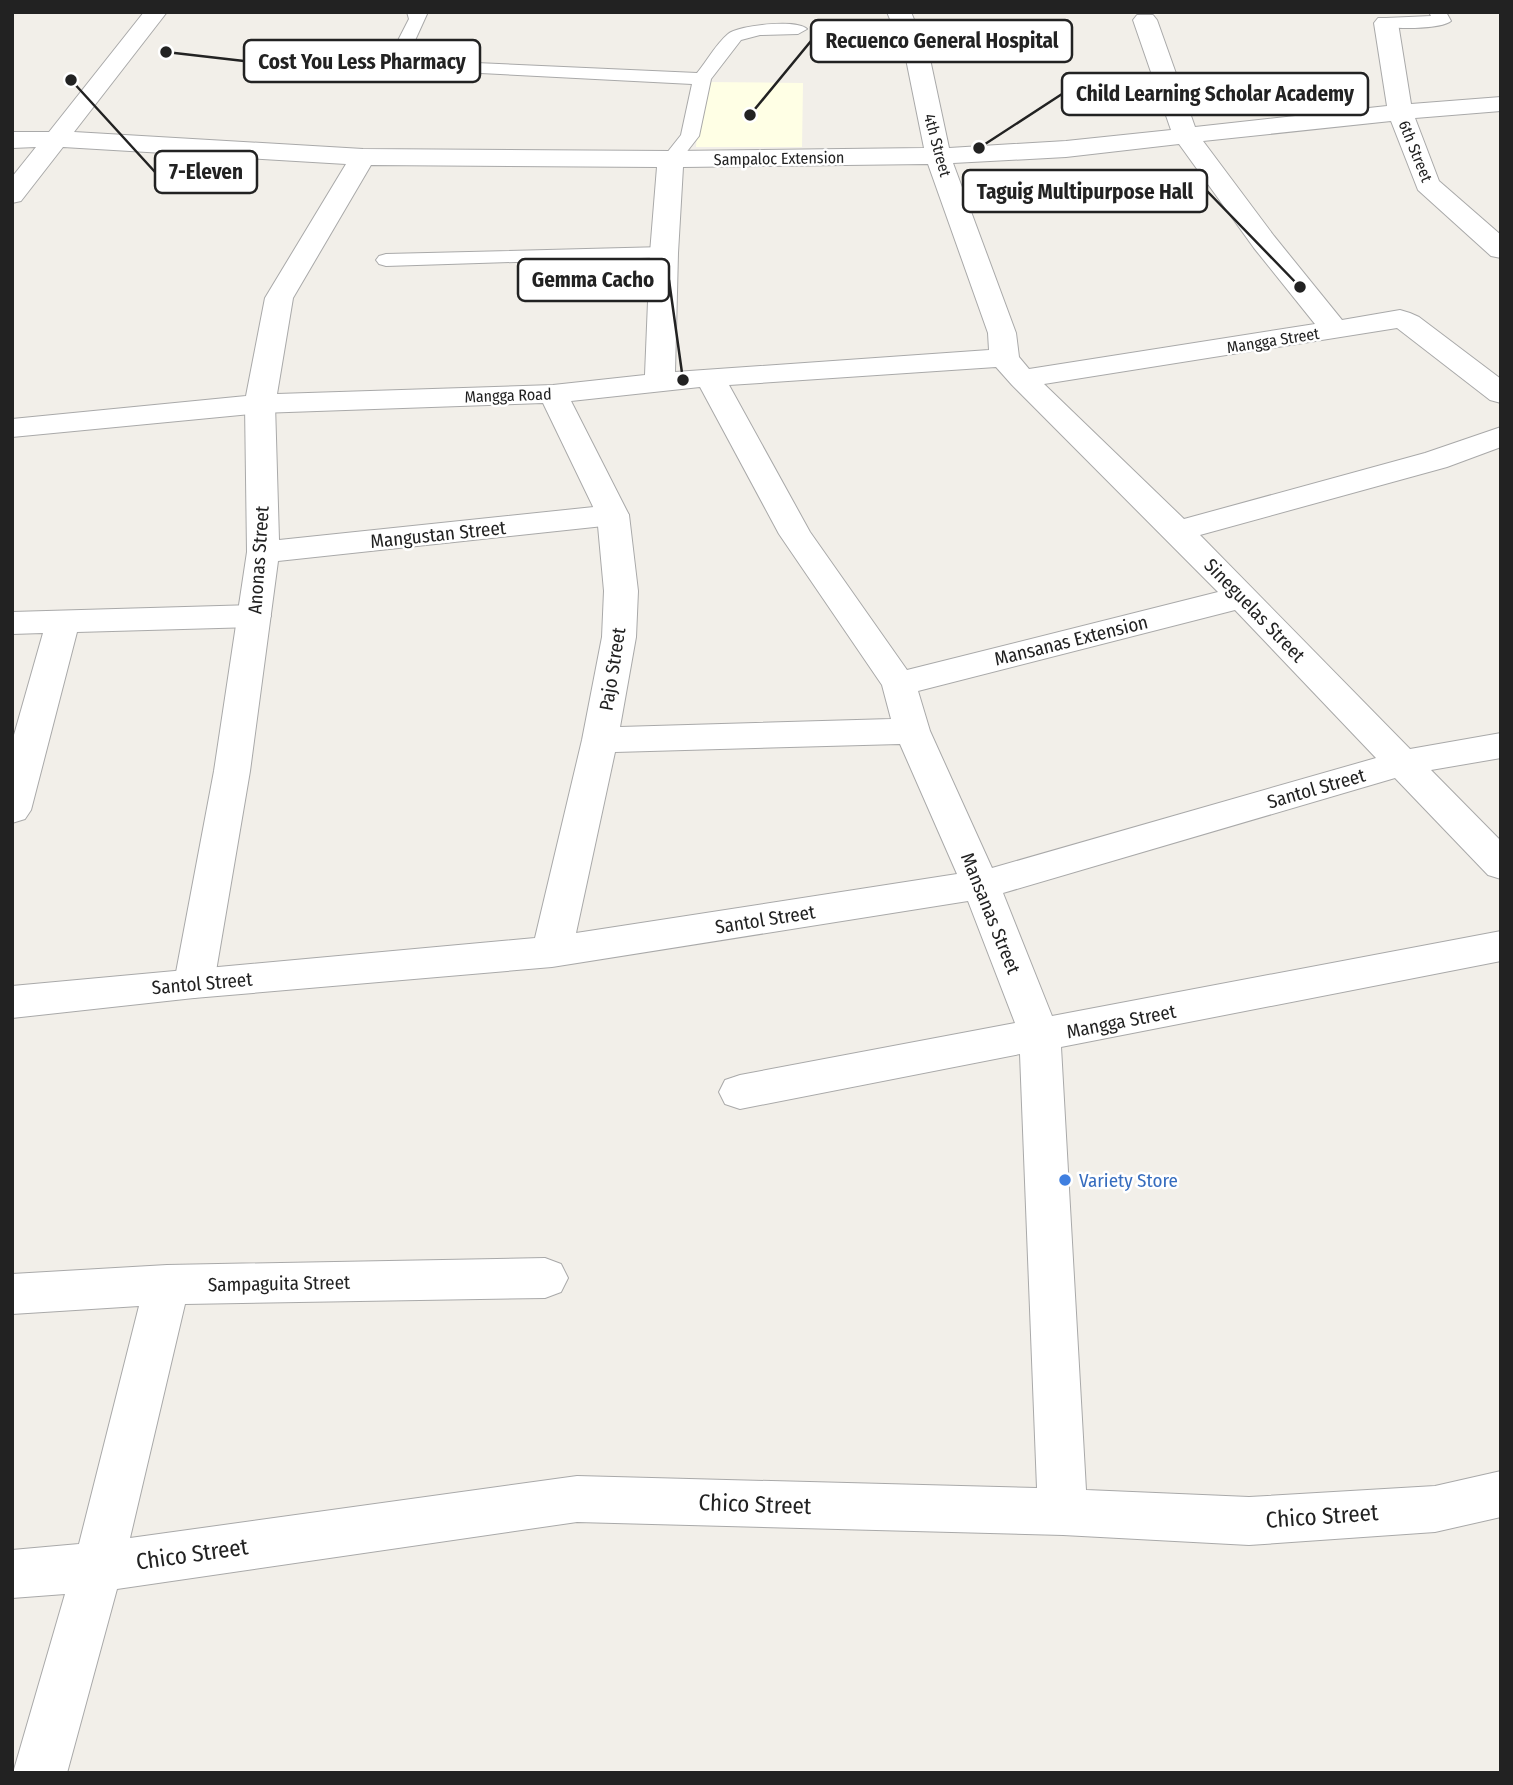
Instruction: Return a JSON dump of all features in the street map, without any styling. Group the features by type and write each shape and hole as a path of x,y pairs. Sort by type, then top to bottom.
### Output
{"street":[{"path":"12,195 156,12"},
{"name":"4th Street","path":"899,12 918,59 939,156 1013,369"},
{"path":"1145,20 1185,134 1264,242 1335,330"},
{"name":"6th Street","path":"1386,23 1400,112 1427,184 1501,250"},
{"name":"Sampaloc Extension","path":"12,140 56,139 363,156 671,159 939,156 1066,149 1185,134 1501,104"},
{"name":"Anonas Street","path":"194,983 232,771 263,552 260,404 279,298 363,156"},
{"path":"660,382 664,253 671,159"},
{"name":"Mangga Street","path":"1013,369 1335,330 1392,320 1409,323 1501,394"},
{"name":"Mangga Road","path":"12,428 260,404 553,394 710,377 1013,369"},
{"name":"Sineguelas Street","path":"1013,369 1243,597 1501,865"},
{"name":"Mansanas Street","path":"710,377 795,534 899,684 912,731 981,885 1040,1036 1063,1512"},
{"name":"Pajo Street","path":"552,952 600,740 619,637 621,591 612,515 553,394"},
{"path":"1178,531 1436,460 1501,436"},
{"name":"Mangustan Street","path":"263,552 612,515"},
{"name":"Mansanas Extension","path":"899,684 1243,597"},
{"path":"12,624 254,616"},
{"path":"12,810 62,624"},
{"path":"600,740 912,731"},
{"name":"Santol Street","path":"12,1002 194,983 552,952 981,885 1404,763 1501,745"},
{"name":"Mangga Street","path":"740,1091 1040,1036 1501,946"},
{"name":"Sampaguita Street","path":"12,1294 167,1285 545,1278"},
{"path":"40,1773 98,1567 167,1285"},
{"name":"Chico Street","path":"12,1574 98,1567 577,1500 1063,1512 1248,1521 1435,1509 1501,1494"}],"lane":[{"path":"415,12 419,14 418,19 398,58 399,62 407,65 702,79"},
{"path":"1386,23 1442,21 1437,12"},
{"path":"671,159 690,136 702,79 735,36 760,30 797,29"},
{"path":"386,260 664,253"}],"shaded area":[{"path":"701,82 803,83 802,147 696,147"}],"place":[{"name":"Cost You Less Pharmacy","path":"166,52"},
{"name":"7-Eleven","path":"71,80"},
{"name":"Recuenco General Hospital","path":"750,115"},
{"name":"Child Learning Scholar Academy","path":"979,148"},
{"name":"Taguig Multipurpose Hall","path":"1300,287"},
{"name":"Gemma Cacho","path":"683,380"},
{"name":"Variety Store","path":"1065,1180"}]}
